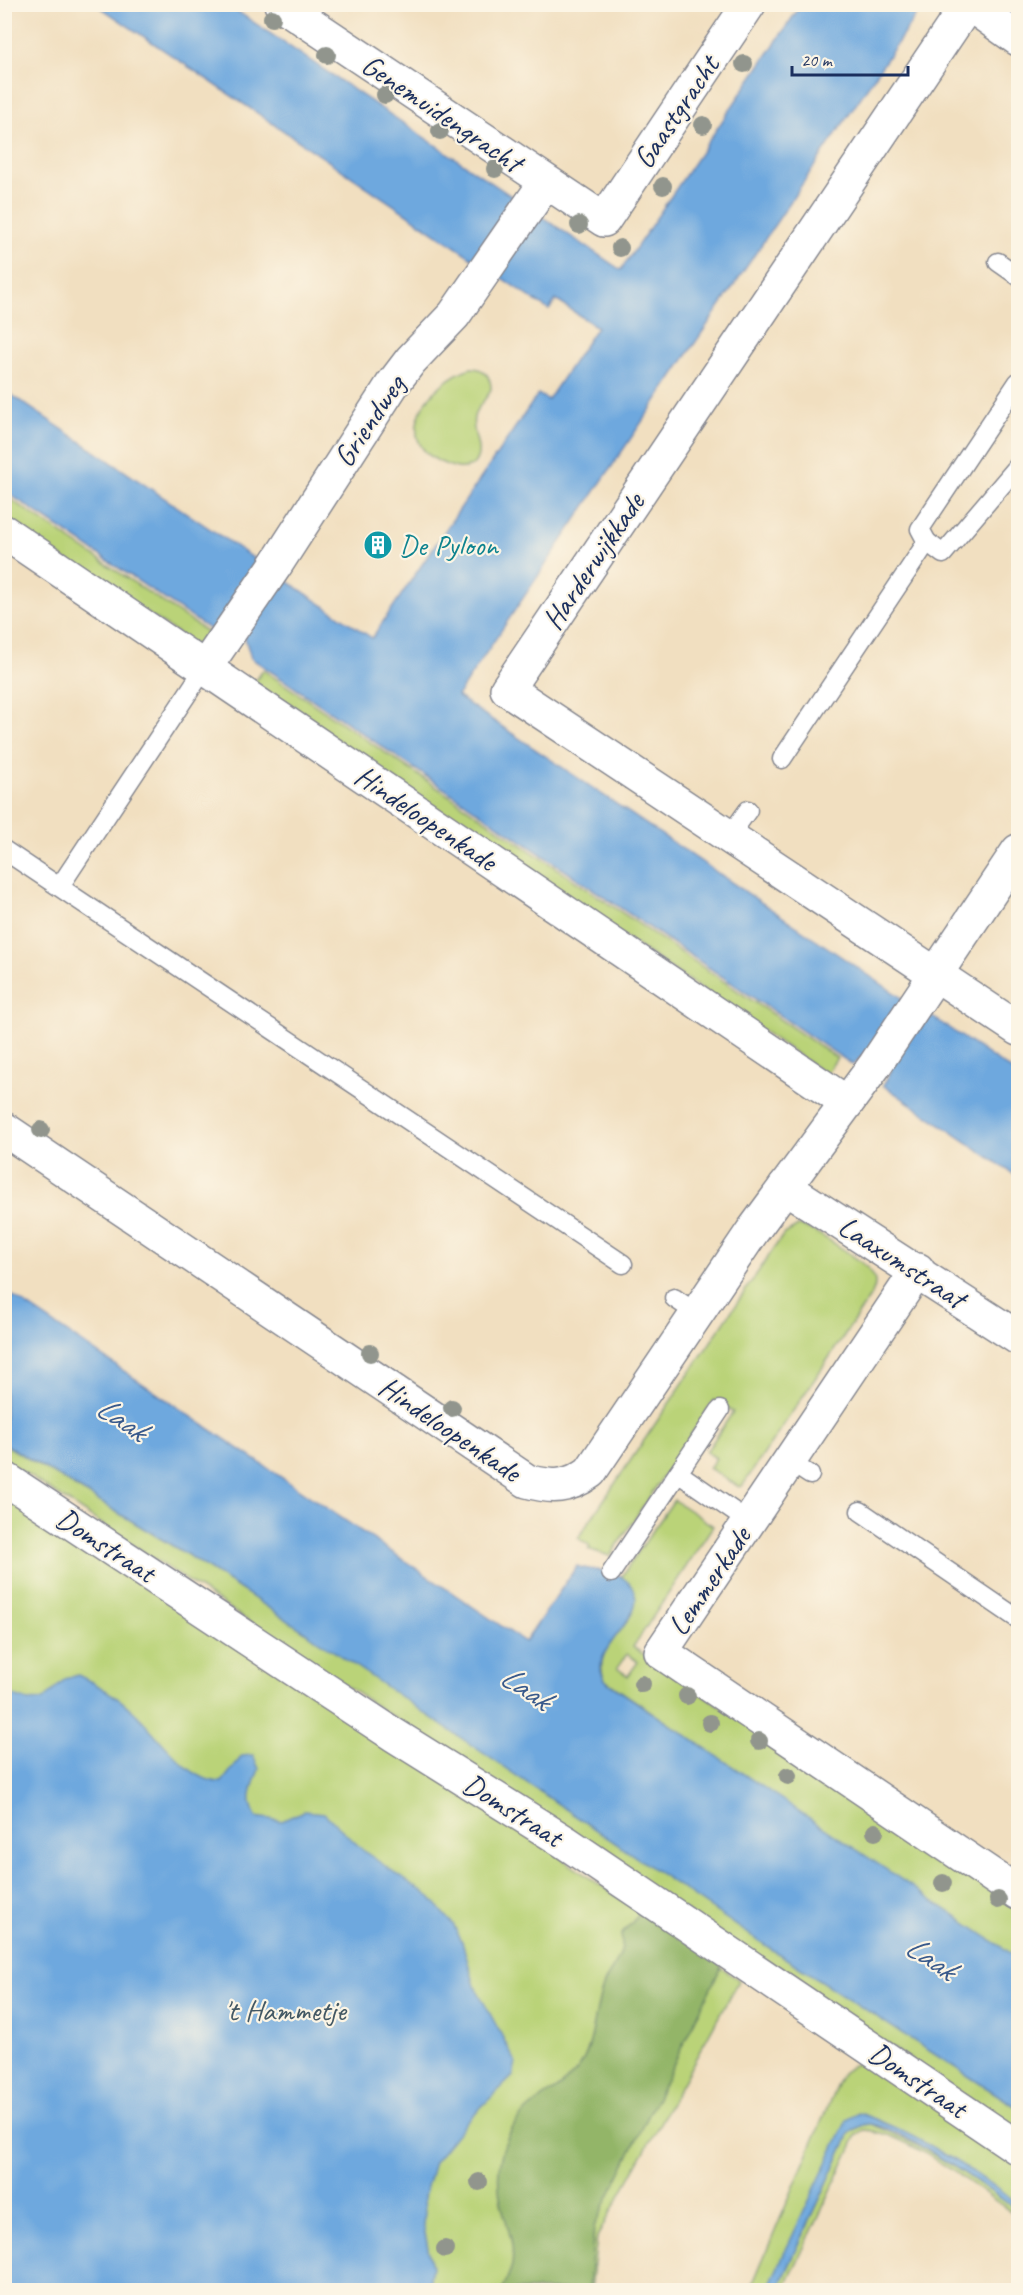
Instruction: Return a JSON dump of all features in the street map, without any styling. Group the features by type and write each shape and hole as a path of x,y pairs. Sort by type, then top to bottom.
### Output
{"street":[{"name":"Genemuidengracht","path":"281,4 538,193 604,220"},
{"name":"Gaastgracht","path":"604,220 749,4"},
{"path":"968,4 1018,39"},
{"name":"Harderwijkkade","path":"968,4 507,689 1018,1029"},
{"name":"Griendweg","path":"204,669 392,385 411,360 454,315 538,193"},
{"name":"Hindeloopenkade","path":"4,532 847,1103"},
{"name":"Hindeloopenkade","path":"4,1128 527,1481 561,1487 576,1482 590,1472 686,1306 785,1187 847,1103 936,976 1018,851"},
{"name":"Laaxumstraat","path":"785,1187 918,1270 1018,1338"},
{"name":"Lemmerkade","path":"918,1270 800,1469 749,1522 661,1652 1018,1893"},
{"name":"Domstraat","path":"4,1478 394,1735 565,1842 1018,2148"}],"lane":[{"path":"998,262 1018,276"},
{"path":"1018,382 920,529 927,542 943,554 1018,466"},
{"path":"782,759 927,542"},
{"path":"60,886 204,669"},
{"path":"728,838 748,810"},
{"path":"4,850 623,1264"},
{"path":"611,1573 720,1410"},
{"path":"678,1473 749,1522"},
{"path":"860,1510 1018,1618"}],"green space":[{"path":"471,368 480,369 486,374 490,380 491,389 474,417 473,424 478,448 476,460 472,466 458,468 445,464 428,454 419,441 417,427 421,412 429,398 455,375"},
{"path":"4,495 207,632 198,647 5,520"},
{"path":"263,670 837,1058 826,1074 253,684"},
{"path":"798,1226 825,1238 866,1267 875,1280 872,1294 743,1485 739,1487 709,1468 716,1458 706,1452 733,1412 714,1400 610,1556 588,1549 590,1546 578,1538 783,1235"},
{"path":"4,1444 191,1557 848,1998 1018,2108 1018,2131 5,1460"},
{"name":"'t Hammetje","path":"5,1478 739,1980 597,2237 591,2290 5,2290"},
{"path":"674,1500 713,1526 633,1647 1018,1909 1018,1961 605,1680 602,1665 605,1652 630,1617 634,1605 632,1592 621,1577","holes":["627,1654 638,1662 628,1676 617,1668"]},
{"path":"642,1911 722,1965 594,2227 589,2290 503,2290 513,2258 499,2185 500,2164 505,2143 522,2116 570,2078 583,2061 591,2040 600,1995 622,1949 621,1935"},
{"path":"869,2061 1018,2166 1018,2204 934,2150 859,2113 767,2290 750,2290 842,2073 855,2064"},
{"path":"871,2124 929,2152 966,2174 1018,2211 1018,2217 921,2151 881,2133 864,2130 857,2135 784,2290 778,2290 850,2133 863,2125"}],"water":[{"path":"97,5 228,5 621,270 801,5 923,5 457,696 902,998 919,1029 931,1016 1018,1075 1018,1177 883,1085 892,1070 866,1052 853,1065 251,658 244,635 212,631 5,491 4,390 372,638 538,394 548,400 597,327 556,300 549,310"},
{"name":"Laak","path":"4,1290 525,1642 577,1566 611,1572 622,1577 634,1590 635,1603 630,1617 603,1657 601,1670 608,1683 1018,1958 1018,2108 768,1947 304,1631 191,1557 5,1444"},
{"name":"'t Hammetje","path":"78,1675 107,1691 127,1706 143,1720 173,1755 196,1774 209,1780 222,1782 242,1756 253,1755 259,1769 251,1798 256,1817 282,1821 303,1811 324,1813 365,1852 430,1897 453,1924 462,1942 475,1986 516,2062 513,2076 467,2121 434,2162 424,2197 423,2223 432,2268 430,2277 432,2290 5,2290 5,1685 11,1695 28,1701 43,1700 65,1679"},
{"path":"859,2113 900,2130 962,2165 1018,2204 1018,2211 946,2161 904,2136 871,2124 862,2125 850,2133 778,2290 767,2290 847,2120"}],"place":[{"name":"De Pyloon","path":"378,545"}]}
